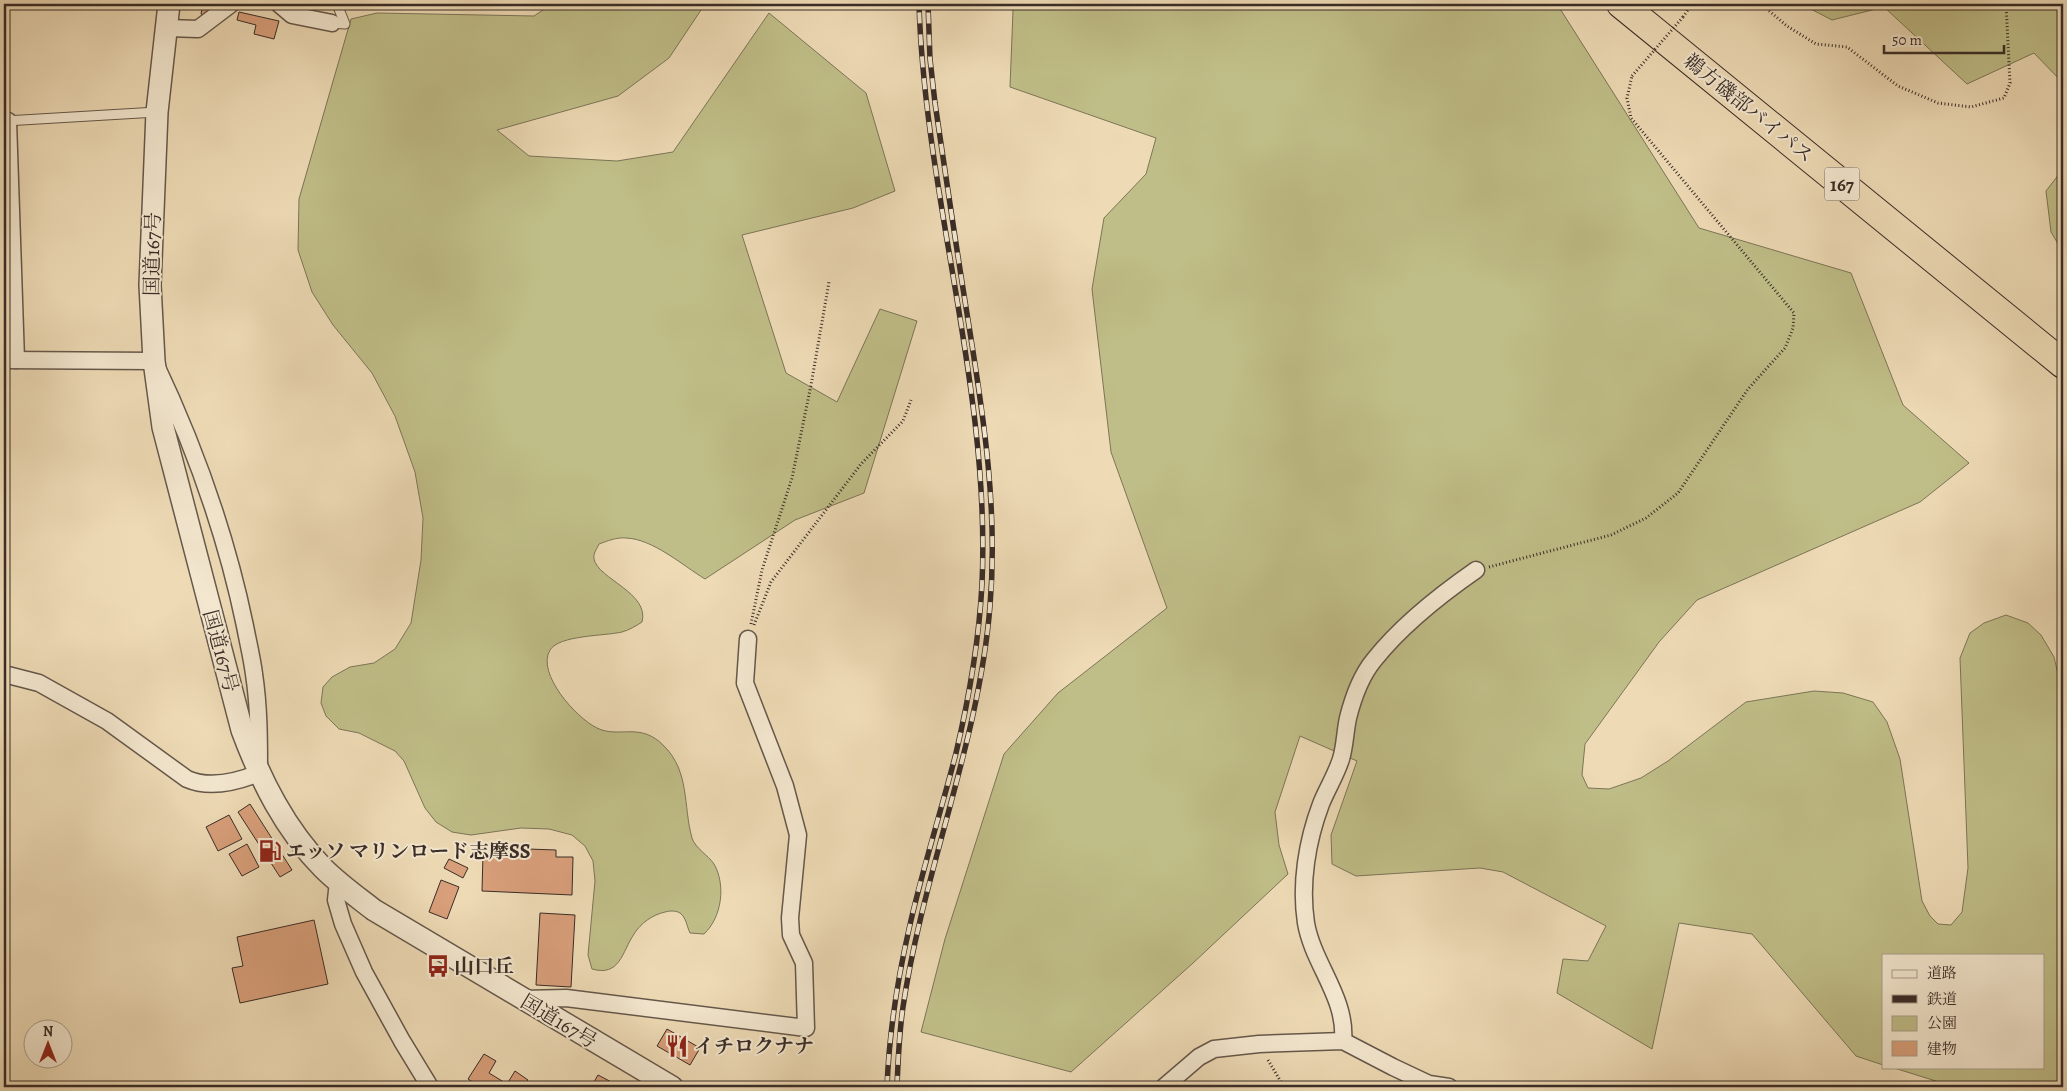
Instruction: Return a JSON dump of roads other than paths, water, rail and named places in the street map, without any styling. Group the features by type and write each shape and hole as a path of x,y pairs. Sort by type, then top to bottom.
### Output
{"highway":[{"name":"鵜方磯部バイパス","path":"1621,4 2063,364"}],"street":[{"name":"国道167号","path":"169,4 157,112 150,285 154,361 166,436 242,730 259,773 279,810 305,848 338,882 374,910 672,1087"},
{"path":"167,28 198,29 231,4"},
{"path":"279,4 292,15 332,23"},
{"path":"4,674 39,683 107,721 187,779 197,783 213,784 241,780 259,773 259,723 254,674 238,595 218,523 181,417 154,361 10,360 6,121"},
{"path":"1343,1041 1343,1018 1311,942 1306,923 1307,853 1321,805 1346,744 1348,720 1358,684 1374,660 1400,633 1442,594 1476,570"},
{"path":"523,999 566,998 806,1028 804,963 791,935 790,918 798,835 785,786 745,683 748,639"},
{"path":"338,882 336,900 343,924 364,972 430,1087"},
{"path":"1164,1087 1199,1057 1219,1048 1259,1044 1343,1041 1430,1084 1448,1087"}],"lane":[{"path":"332,23 345,24 337,4"},
{"path":"6,121 157,112"}],"railway":[{"path":"887,1087 894,1008 901,969 920,885 961,732 976,648 982,584 982,511 977,439 968,366 933,149 924,77 919,4"},
{"path":"897,1087 902,1017 912,956 923,906 975,707 984,657 992,571 991,500 988,465 975,361 935,103 930,59 928,4"}],"place":[{"name":"エッソ マリンロード志摩SS","path":"270,851"},
{"name":"山口丘","path":"438,966"},
{"name":"イチロクナナ","path":"677,1046"}]}
